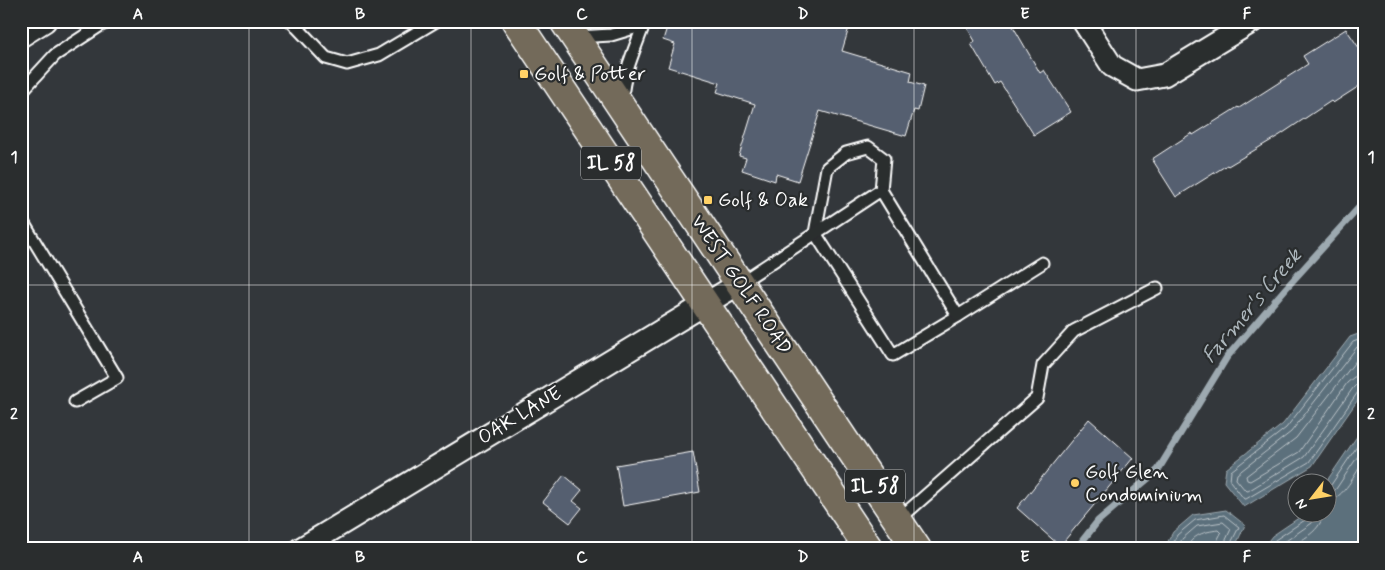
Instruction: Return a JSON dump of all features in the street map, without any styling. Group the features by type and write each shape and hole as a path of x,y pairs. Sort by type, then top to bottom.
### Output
{"main road":[{"name":"WEST GOLF ROAD","path":"516,21 869,549"},
{"name":"WEST GOLF ROAD","path":"569,29 917,549"}],"street":[{"path":"21,36 45,21"},
{"path":"1083,21 1112,66 1137,80 1164,75 1253,21"},
{"name":"OAK LANE","path":"300,549 740,283"}],"lane":[{"path":"21,92 55,55 101,25 112,21"},
{"path":"291,21 326,58 347,64 379,55 436,21"},
{"path":"569,29 611,35 644,23"},
{"path":"622,108 623,84 630,58 644,23"},
{"path":"958,316 881,190 884,159 868,147 846,152 827,168 815,233 893,355 958,316 1042,263"},
{"path":"740,283 881,190"},
{"path":"21,219 117,378 75,402"},
{"path":"898,520 1036,398 1044,364 1074,331 1157,288"}],"water":[{"path":"1364,332 1364,391 1312,466 1302,472 1288,472 1288,480 1244,507 1224,482 1226,469 1283,424 1350,337"},
{"path":"1364,430 1364,549 1262,549 1272,536 1293,522 1338,522 1338,472 1333,472 1360,432"},
{"path":"1226,510 1245,525 1234,549 1164,549 1173,532 1193,515"}],"building":[{"path":"669,21 851,21 842,51 912,72 910,82 924,86 918,111 914,110 906,136 820,111 798,181 776,174 775,181 742,170 746,158 739,156 755,104 717,92 720,83 668,67 675,44 663,40"},
{"path":"963,21 1010,21 1040,73 1044,70 1071,112 1034,135 1000,82 995,85 971,44 975,41"},
{"path":"1346,29 1364,55 1364,83 1333,103 1331,101 1280,135 1176,197 1152,159 1192,133 1193,135 1239,108 1308,64 1303,56"},
{"name":"Golf Glen Condominium","path":"1089,419 1133,458 1060,546 1017,508"},
{"path":"693,452 700,492 623,506 616,465"},
{"path":"564,475 582,490 573,501 582,508 570,523 543,502"}],"waterway":[{"name":"Farmer's Creek","path":"1076,549 1098,521 1158,470 1227,357 1364,202"}],"place":[{"name":"Golf & Potter","path":"524,74"},
{"name":"Golf & Oak","path":"708,200"},
{"name":"Golf Glen Condominium","path":"1075,483"}]}
